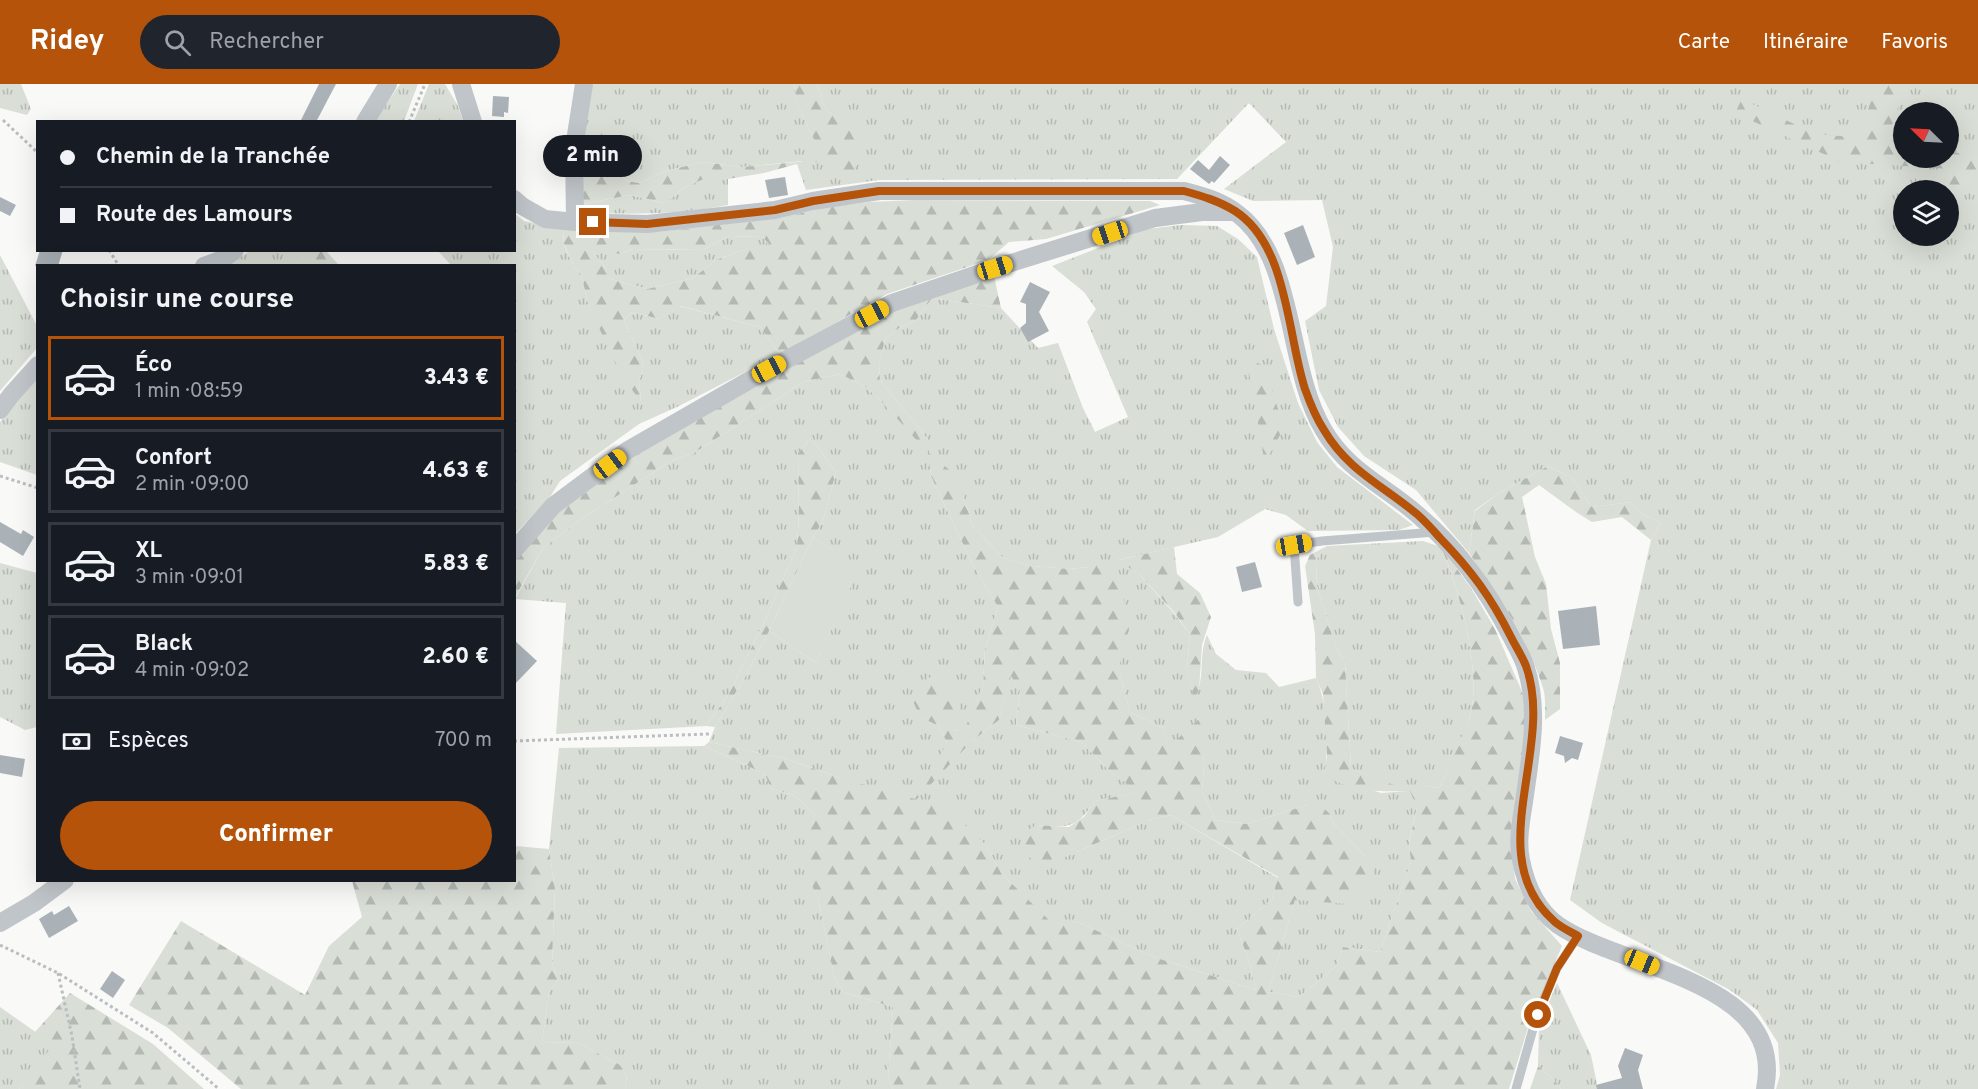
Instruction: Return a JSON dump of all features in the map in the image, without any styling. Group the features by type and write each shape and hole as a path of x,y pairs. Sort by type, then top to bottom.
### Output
{"street":[{"path":"366,120 388,84"},
{"path":"461,84 472,120"},
{"path":"575,222 574,148 584,84"},
{"path":"516,201 522,207 545,219 647,224 775,210 813,201 879,191 1184,191 1211,198 1236,212 1255,228 1276,268 1305,389 1325,433 1349,462 1418,515 1482,586 1526,665 1533,696 1533,736 1520,832 1520,857 1527,885 1539,905 1556,924 1578,936 1678,976 1733,1004 1764,1044 1768,1061 1765,1089"},
{"path":"516,548 553,506 628,450 769,369 892,303 1155,218 1202,212 1236,212"},
{"path":"209,264 223,259 232,252"},
{"path":"0,410 36,367"},
{"path":"0,923 34,903 62,882"}],"lane":[{"path":"1298,602 1294,545 1435,532"},
{"path":"1516,1089 1538,1015 1557,968 1578,936"}],"path":[{"path":"410,120 425,84"},
{"path":"3,120 36,151"},
{"path":"0,476 36,487"},
{"path":"516,741 709,734"},
{"path":"0,945 58,973 153,1033 219,1089"},
{"path":"58,973 72,1036 80,1089"}],"green space":[{"path":"0,84 21,84 31,109 27,115 0,108"},
{"path":"400,84 418,84 404,120 375,120"},
{"path":"429,84 445,84 458,106 463,120 414,120"},
{"path":"589,84 794,84 797,104 815,141 832,116 823,104 817,84 1978,84 1978,1089 1776,1089 1780,1075 1778,1043 1757,1010 1730,990 1602,923 1570,900 1651,540 1661,523 1642,514 1631,502 1592,507 1572,478 1548,466 1499,493 1475,510 1469,553 1416,490 1364,456 1338,427 1319,390 1305,321 1326,306 1333,247 1322,200 1253,201 1224,189 1286,142 1249,103 1177,179 879,180 806,190 797,164 803,161 743,167 702,162 666,171 639,183 626,181 616,165 581,149"},
{"path":"794,84 817,84 823,104 832,116 855,122 862,148 853,171 836,176 826,163 808,161 815,141 797,104"},
{"path":"1875,84 1906,84 1900,102 1893,102 1893,122 1888,137 1893,148 1893,165 1841,162 1735,113 1742,99 1815,134 1852,137 1865,122"},
{"path":"581,149 602,151 616,165 626,181 639,183 666,171 702,162 743,167 808,161 764,173 728,179 710,176 684,188 665,203 630,195 583,204"},
{"path":"1959,153 1978,155 1978,175 1959,186 1959,180 1940,180 1952,169 1936,168 1959,168"},
{"path":"710,175 728,179 728,205 637,214 581,213 583,204 630,195 665,203 684,188"},
{"path":"915,200 1150,201 1160,205 1046,239 1009,242 988,260 887,294 780,354 760,327 680,306 659,319 632,312 624,320 644,365 639,382 641,402 622,376 589,307 581,274 574,267 564,244 563,229 656,232 779,218 828,207","holes":["729,236 762,237 769,244 716,260 693,278 647,289 607,278 607,269 592,251 621,254 632,249 703,250"]},
{"path":"516,215 524,221 563,229 564,245 574,267 581,274 589,307 641,401 639,382 644,365 624,320 632,312 659,319 679,306 760,327 780,354 639,424 560,481 550,497 516,533 516,264 450,264 439,252 516,252"},
{"path":"1181,225 1217,226 1238,239 1257,257 1274,329 1298,403 1317,442 1337,467 1413,525 1399,530 1308,531 1286,515 1265,509 1218,537 1118,560 1139,574 1190,634 1187,670 1194,699 1200,684 1204,643 1207,635 1216,654 1236,670 1266,673 1279,687 1316,678 1325,713 1327,738 1325,774 1381,793 1408,791 1351,769 1345,662 1335,645 1317,586 1316,560 1327,546 1423,541 1441,547 1455,584 1471,651 1473,694 1469,721 1439,788 1425,786 1417,807 1409,842 1411,862 1380,952 1343,947 1336,966 1299,997 1268,992 1295,900 1366,857 1333,823 1330,814 1307,805 1247,824 1215,820 1202,791 1204,765 1200,718 1169,748 1163,728 1130,712 1120,674 1120,644 1089,567 1069,569 1032,566 1003,558 973,526 964,498 929,453 931,476 972,563 998,607 985,649 983,685 966,727 954,731 920,717 939,726 947,743 971,742 999,720 1011,675 1020,690 1016,725 1081,742 1109,770 1138,792 1095,801 1082,817 1070,825 1036,825 1077,852 1149,820 1171,815 1278,878 1272,899 1237,929 1249,961 1256,990 1151,956 1076,921 1057,929 1001,873 986,845 841,778 783,758 709,742 715,727 769,631 816,663 858,569 813,537 823,521 836,472 811,438 798,453 797,547 766,618 727,697 706,726 556,734 566,603 516,599 543,548 583,518 671,461 694,453 803,382 840,374 866,387 928,452 929,441 880,380 879,365 885,339 899,328 916,320 932,298 1001,308 1038,348 1058,343 1083,408 1095,432 1128,417 1087,322 1096,309 1084,292 1052,266 1147,229"},
{"path":"729,236 762,237 769,245 740,251 716,260 693,278 647,289 607,278 607,269 591,250 621,254 632,249 703,250"},
{"path":"248,252 308,252 297,264 231,264"},
{"path":"307,252 327,252 338,264 297,264"},
{"path":"0,255 36,324 36,349 0,391"},
{"path":"994,276 1001,308 932,298 916,320 899,328 885,339 879,365 880,380 929,441 929,453 952,472 973,526 1003,558 1032,566 1070,569 1117,560 1129,630 1120,644 1120,674 1130,712 1163,728 1169,747 1201,717 1204,765 1202,791 1215,820 1247,824 1307,805 1319,804 1330,814 1333,823 1366,857 1375,877 1348,904 1295,900 1268,992 1299,997 1336,966 1343,947 1380,952 1411,862 1409,843 1417,807 1410,791 1425,786 1439,788 1471,712 1473,673 1471,651 1455,584 1441,547 1471,588 1495,629 1526,701 1522,761 1511,837 1515,879 1531,911 1562,946 1530,1021 1509,1089 893,1089 888,1078 893,1007 843,992 835,980 818,898 799,859 815,814 794,795 771,789 765,774 704,746 709,742 783,758 841,778 915,799 947,743 939,726 920,717 913,701 928,677 952,685 961,700 955,731 966,726 983,685 985,649 998,607 972,563 931,476 928,453 866,387 840,374 803,382 694,453 671,461 583,518 543,548 516,595 516,559 557,514 651,444 835,340 900,308","holes":["1011,676 1020,690 1016,725 1081,742 1109,770 1137,792 1095,801 1084,817 1069,827 1036,825 1022,834 1026,855 1043,867 1149,820 1171,815 1278,877 1272,899 1237,929 1249,961 1256,990 1151,956 1076,921 1057,928 1001,873 986,845 947,808 916,800 971,742 999,720"]},
{"path":"1246,356 1265,367 1278,409 1280,435 1265,463"},
{"path":"36,377 36,475 0,462 0,422"},
{"path":"811,438 836,472 823,521 745,677 715,727 706,726 727,697 766,618 797,547 798,453"},
{"path":"1548,466 1572,478 1592,507 1631,502 1642,514 1661,523 1651,540 1622,517 1592,522 1539,485 1522,497 1535,557 1546,584 1551,629 1560,663 1560,709 1545,720 1544,692 1529,652 1501,601 1469,553 1475,511 1499,493"},
{"path":"813,537 859,569 816,663 769,631"},
{"path":"1327,546 1316,560 1317,586 1335,645 1345,662 1351,769 1410,791 1354,788 1333,780 1325,774 1327,754 1323,694 1316,678 1315,634 1305,566 1310,555"},
{"path":"1174,547 1177,574 1200,593 1211,617 1202,645 1199,690 1194,700 1187,670 1190,634 1174,612 1139,574 1117,560"},
{"path":"0,563 36,573 36,727 25,730 0,717"},
{"path":"704,746 765,774 771,789 794,795 815,814 800,860 818,898 835,980 843,992 893,1007 888,1078 893,1089 625,1089 627,1076 620,1065 578,1043 542,1042 549,992 558,981 552,962 555,889 549,849 559,748"},
{"path":"516,846 549,849 555,889 552,962 558,981 549,992 542,1042 578,1043 620,1065 627,1076 625,1089 241,1089 168,1028 129,1005 181,921 305,995 329,946 362,917 352,882 516,882"},
{"path":"1557,983 1591,1055 1598,1089 1561,1089 1538,1066 1539,1026"},
{"path":"70,993 153,1044 204,1089 19,1089 53,1045 35,1032"},
{"path":"0,1007 54,1045 19,1089 0,1089"},
{"path":"1538,1066 1554,1080 1561,1089 1530,1089"}],"building":[{"path":"319,84 336,84 317,120 301,120"},
{"path":"493,96 509,97 508,113 504,112 504,117 492,116"},
{"path":"1220,156 1230,165 1214,183 1212,181 1209,184 1190,169 1198,160 1209,170"},
{"path":"785,177 788,195 769,198 765,180"},
{"path":"0,197 16,205 10,216 0,211"},
{"path":"1303,225 1315,257 1297,265 1284,233"},
{"path":"39,252 62,252 59,264 36,264 35,266"},
{"path":"1030,282 1050,292 1039,312 1049,331 1028,342 1020,328 1026,323 1026,304 1020,302"},
{"path":"0,522 21,534 23,530 34,537 23,556 0,542"},
{"path":"1255,562 1262,587 1242,592 1236,567"},
{"path":"1596,606 1600,645 1563,649 1558,611"},
{"path":"516,642 537,661 516,683"},
{"path":"1560,736 1583,743 1578,760 1572,758 1565,763 1564,756 1555,753"},
{"path":"0,755 25,759 22,777 0,773"},
{"path":"69,906 78,921 49,938 39,919 52,911 54,915"},
{"path":"112,971 125,980 113,998 100,989"},
{"path":"1625,1048 1643,1055 1638,1070 1643,1089 1597,1089 1596,1085 1622,1078 1618,1066"}],"route":[{"path":"593,222 647,224 775,210 813,201 879,191 1184,191 1211,198 1236,212 1255,228 1276,268 1305,389 1325,433 1349,462 1418,515 1454,552 1482,586 1526,665 1533,696 1533,736 1520,832 1520,857 1527,885 1539,905 1556,924 1578,936 1557,968 1538,1015"}]}
